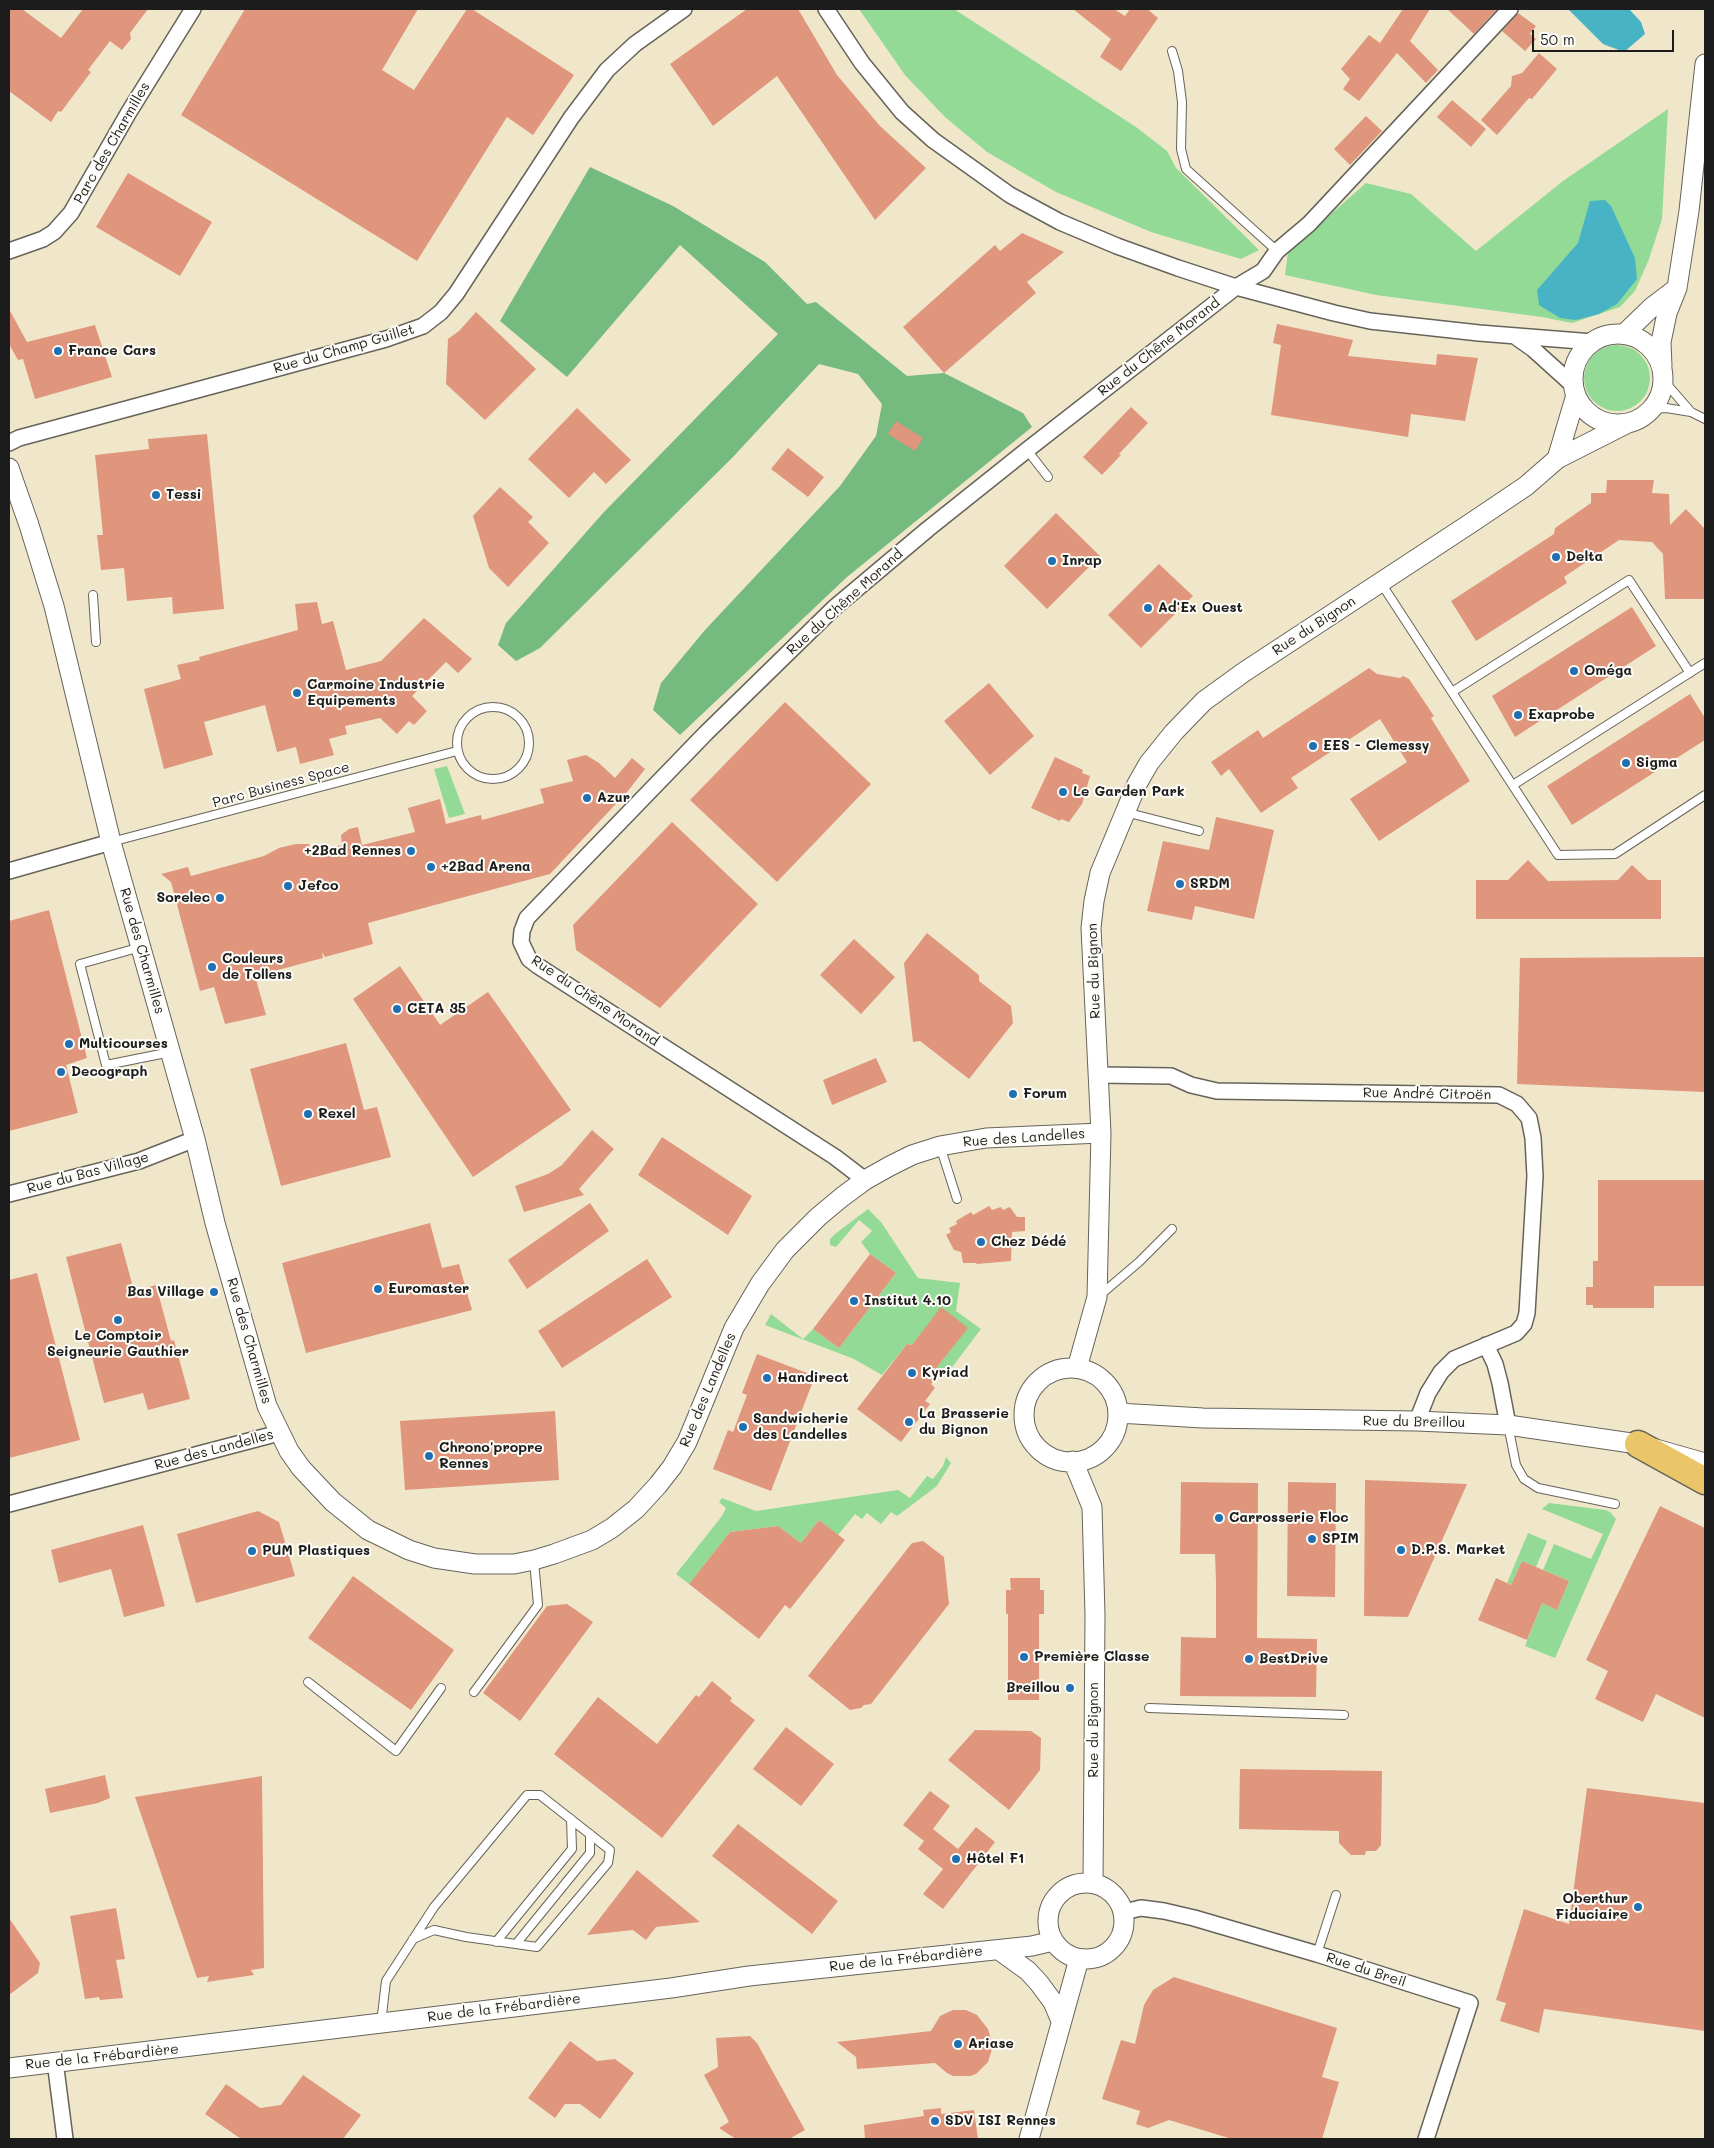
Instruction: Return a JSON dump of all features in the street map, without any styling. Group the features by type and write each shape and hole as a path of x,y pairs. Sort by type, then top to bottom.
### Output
{"highway":[{"path":"1638,1444 1705,1481"}],"street":[{"name":"Parc des Charmilles","path":"9,251 43,239 54,232 67,218 129,112 193,9"},
{"name":"Rue du Champ Guillet","path":"9,443 57,427 386,339 422,326 441,312 456,294 571,118 607,70 635,44 684,9"},
{"path":"826,9 862,63 902,112 933,140 974,171 1010,195 1060,222 1117,246 1236,287 1370,321 1516,337 1593,342"},
{"name":"Rue du Chêne Morand","path":"865,1180 836,1157 538,966 529,959 521,942 522,931 527,918 706,733 834,608 928,529 1027,450 1236,287 1263,271 1277,251 1309,224 1510,9"},
{"path":"1516,337 1533,349 1575,391 1588,413 1600,420 1614,424 1628,423 1641,418 1652,409 1660,396 1663,374 1661,342 1664,324 1677,288 1689,211 1705,64"},
{"path":"1624,334 1652,307 1677,288"},
{"path":"1557,459 1575,391 1574,375 1577,361 1593,342 1613,334 1624,334 1643,341 1655,352 1663,374"},
{"name":"Rue du Bignon","path":"1077,1368 1097,1297 1101,1133 1091,928 1100,873 1125,812 1149,763 1174,732 1204,701 1244,672 1526,486 1557,459 1628,423"},
{"name":"Rue des Charmilles","path":"9,468 54,606 111,842 195,1139 216,1229 267,1406 279,1432"},
{"path":"9,871 111,842"},
{"name":"Rue André Citroën","path":"1098,1074 1171,1076 1191,1085 1217,1091 1499,1095 1517,1104 1529,1118 1533,1138 1534,1166 1528,1313 1524,1324 1516,1334 1454,1359 1440,1372 1428,1393 1417,1421"},
{"name":"Rue des Landelles","path":"9,1504 279,1432 302,1468 324,1494 350,1517 388,1540 417,1553 454,1562 493,1565 534,1560 554,1554 592,1540 612,1528 636,1509 658,1485 688,1442 734,1328 760,1284 785,1250 806,1229 865,1180 912,1155 940,1146 986,1138 1101,1133"},
{"name":"Rue du Bas Village","path":"9,1194 139,1161 195,1139"},
{"path":"1486,1345 1498,1374 1508,1425"},
{"path":"1063,1368 1077,1368 1090,1371 1101,1378 1110,1388 1116,1400 1118,1413 1113,1434 1100,1452 1087,1459 1073,1462 1052,1457 1035,1445 1027,1432 1024,1418 1028,1398 1038,1380 1063,1368"},
{"name":"Rue du Breillou","path":"1118,1413 1203,1418 1417,1421 1508,1425 1638,1444 1705,1463"},
{"name":"Rue du Bignon","path":"1073,1462 1092,1507 1095,1615 1093,1883"},
{"path":"1081,1883 1093,1883 1104,1886 1113,1893 1124,1912 1123,1931 1114,1947 1104,1955 1092,1959 1079,1959 1060,1949 1053,1941 1049,1929 1048,1916 1051,1904 1058,1894 1069,1887 1081,1883"},
{"name":"Rue du Breil","path":"1124,1912 1141,1908 1164,1911 1317,1954 1470,2003 1426,2139"},
{"name":"Rue de la Frébardière","path":"9,2068 671,1988 749,1976 1032,1946 1053,1941"},
{"name":"Rue de la Frébardière","path":"999,1950 1034,1977 1052,2002 1061,2021"},
{"path":"1029,2139 1079,1959"},
{"path":"55,2061 65,2139"}],"lane":[{"path":"1172,51 1178,71 1182,102 1181,149 1186,169 1277,251"},
{"path":"1663,374 1691,412"},
{"path":"1652,409 1691,412 1705,419"},
{"path":"1027,450 1048,477"},
{"path":"1452,692 1629,580 1690,673"},
{"path":"1381,583 1558,855 1615,854 1705,795"},
{"path":"93,595 96,642"},
{"path":"1513,785 1705,663"},
{"path":"488,706 500,707 512,712 521,719 527,730 528,754 514,773 503,778 479,777 469,771 457,751 456,738 460,727 467,717 477,710 488,706"},
{"name":"Parc Business Space","path":"111,842 457,751"},
{"path":"1125,812 1198,831"},
{"path":"141,947 80,964 106,1065 171,1052"},
{"path":"940,1146 957,1199"},
{"path":"1097,1297 1139,1262 1172,1229"},
{"path":"1508,1425 1516,1465 1524,1479 1538,1488 1615,1504"},
{"path":"474,1692 538,1605 534,1560"},
{"path":"308,1682 396,1751 440,1688"},
{"path":"1149,1708 1344,1715"},
{"path":"381,2023 386,1982 413,1939 434,1907 527,1795 540,1794 610,1850 608,1863 537,1947 496,1942 434,1930 413,1939"},
{"path":"496,1942 572,1849 571,1819"},
{"path":"516,1944 590,1853 590,1834"},
{"path":"1317,1954 1336,1895"}],"green space":[{"path":"859,9 954,9 1136,127 1167,151 1176,168 1259,250 1241,259 1151,232 1056,192 987,152 945,117 905,75"},
{"path":"1668,109 1662,219 1649,259 1635,291 1620,307 1572,323 1542,317 1376,295 1285,275 1288,252 1366,183 1411,194 1476,251 1563,181"},
{"path":"590,167 673,206 765,262 807,304 816,302 907,376 944,373 1023,413 1032,427 847,577 680,735 653,710 661,683 705,630 840,486 876,436 882,404 858,374 819,364 733,457 540,648 516,661 498,645 506,623 604,512 778,334 680,245 567,377 500,321"},
{"path":"1611,345 1623,345 1635,350 1645,360 1650,372 1648,391 1635,406 1623,411 1611,411 1599,406 1589,396 1584,384 1584,372 1589,360 1599,350"},
{"path":"447,766 465,814 449,818 434,769"},
{"path":"868,1209 881,1222 918,1278 960,1283 956,1311 981,1329 946,1375 937,1367 967,1328 912,1345 907,1344 882,1375 854,1359 765,1325 771,1314 803,1339 813,1329 839,1348 896,1273 870,1254 861,1242 872,1231 859,1220 836,1247 830,1245 830,1239 835,1234"},
{"path":"946,1457 951,1463 937,1486 897,1516 891,1512 881,1524 867,1513 862,1519 855,1514 838,1535 819,1520 801,1543 778,1526 730,1532 689,1584 676,1574 722,1516 726,1508 719,1502 722,1498 756,1511 898,1490 910,1498 927,1476 933,1479 943,1466"},
{"path":"1549,1503 1605,1510 1610,1512 1616,1519 1555,1658 1525,1646 1542,1603 1557,1610 1569,1581 1543,1570 1554,1544 1591,1559 1603,1534 1542,1509"},
{"path":"1528,1533 1547,1541 1536,1567 1522,1561 1511,1585 1507,1583"}],"water":[{"path":"1568,9 1629,9 1641,22 1645,34 1624,52 1603,44"},
{"path":"1605,200 1611,206 1635,258 1637,279 1617,304 1599,314 1576,320 1560,318 1539,305 1537,290 1578,243 1590,201"}],"building":[{"path":"9,9 22,9 61,38 83,9 148,9 130,33 131,39 122,50 110,41 88,70 91,72 61,112 58,111 51,122 9,91"},
{"path":"245,9 418,9 382,70 414,90 467,9 472,9 574,75 533,135 507,117 417,261 181,115"},
{"path":"747,9 798,9 837,75 880,126 926,168 875,220 777,76 713,126 670,64"},
{"path":"1073,9 1114,9 1125,16 1130,9 1147,9 1158,18 1121,71 1100,57 1111,39"},
{"path":"1403,9 1430,9 1410,41 1438,70 1426,83 1397,53 1359,101 1343,89 1350,79 1341,69 1369,35 1380,43"},
{"path":"1447,9 1497,9 1474,34"},
{"path":"1518,13 1536,26 1530,34 1536,39 1525,51 1502,31"},
{"path":"1539,53 1557,69 1532,99 1529,98 1497,135 1481,120 1511,86 1512,76 1522,73"},
{"path":"1452,100 1486,129 1471,147 1437,117"},
{"path":"1366,116 1382,131 1350,165 1334,149"},
{"path":"128,173 212,222 180,276 96,227"},
{"path":"1022,233 1064,252 1027,282 1036,293 944,373 903,327 995,245 1000,251"},
{"name":"France Cars","path":"9,309 27,342 95,325 112,377 35,399 23,359 18,360 9,344"},
{"path":"476,312 536,369 485,420 446,384 448,339 459,331"},
{"path":"1277,324 1353,340 1348,356 1436,365 1437,354 1478,358 1465,421 1411,414 1408,437 1271,415 1281,345 1273,343"},
{"path":"1131,407 1148,423 1102,475 1083,457"},
{"path":"577,408 631,460 606,484 594,472 569,498 528,459"},
{"path":"896,421 923,438 915,451 888,434"},
{"name":"Tessi","path":"207,434 224,609 173,614 172,597 127,601 124,568 101,570 97,535 103,535 95,455 149,449 148,439"},
{"path":"788,448 824,477 808,497 771,469"},
{"name":"Delta","path":"1607,480 1654,480 1652,493 1669,494 1670,525 1686,509 1705,529 1705,599 1665,599 1663,554 1652,542 1619,540 1564,577 1567,583 1476,641 1451,601 1554,534 1555,528 1591,503 1591,493 1606,493"},
{"path":"500,487 533,517 528,522 549,543 508,587 489,568 473,516"},
{"path":"1056,513 1100,556 1047,609 1004,566"},
{"path":"1159,564 1193,596 1141,648 1108,615"},
{"path":"317,602 322,624 333,621 346,670 381,661 424,618 472,659 458,673 446,662 412,696 427,711 414,725 409,721 397,734 380,718 345,726 347,734 329,739 334,755 300,764 296,747 277,752 265,705 204,722 213,755 164,769 144,689 181,679 177,665 200,660 199,657 298,630 295,604"},
{"name":"Oméga","path":"1632,607 1656,646 1515,737 1492,696"},
{"name":"EES - Clemessy","path":"1369,668 1377,674 1400,678 1403,676 1409,679 1434,716 1431,718 1470,781 1379,841 1350,799 1407,762 1380,719 1291,778 1298,788 1261,813 1229,769 1221,776 1211,762 1258,730 1263,738"},
{"path":"989,683 1034,736 990,775 944,721"},
{"name":"Sigma","path":"1690,694 1705,718 1705,740 1572,825 1547,786"},
{"path":"785,702 871,784 777,882 690,800"},
{"path":"586,755 599,763 615,778 632,758 645,769 628,791 550,874 368,923 373,944 325,957 322,952 323,958 255,976 266,1015 225,1024 214,987 200,991 171,882 161,874 188,867 191,876 264,856 279,848 296,844 309,844 312,853 342,845 341,835 349,829 358,827 362,845 415,832 408,808 440,799 446,824 481,815 482,820 544,803 540,789 573,781 567,760"},
{"name":"Le Garden Park","path":"1055,757 1083,770 1082,773 1090,776 1082,804 1069,822 1061,819 1060,821 1031,808"},
{"path":"1216,817 1274,830 1254,919 1195,906 1192,920 1147,911 1163,841 1209,850"},
{"path":"672,822 758,904 660,1008 576,950 573,925"},
{"path":"1528,860 1548,881 1618,880 1632,865 1648,880 1661,880 1661,919 1476,919 1476,880 1508,880"},
{"path":"49,910 87,1058 66,1065 78,1113 9,1131 9,921"},
{"path":"927,933 979,975 979,981 1011,1006 1013,1023 969,1079 920,1041 913,1042 904,963"},
{"path":"854,939 895,977 861,1014 820,975"},
{"path":"1705,957 1705,1092 1517,1084 1520,958"},
{"path":"400,966 440,1025 488,992 571,1110 473,1177 353,999"},
{"path":"346,1043 364,1110 377,1107 391,1157 281,1186 250,1069"},
{"path":"876,1058 887,1082 832,1105 823,1080"},
{"path":"592,1130 614,1149 579,1189 584,1195 524,1212 515,1186 548,1174 562,1165"},
{"path":"662,1137 752,1196 728,1235 638,1175"},
{"path":"1598,1180 1705,1180 1705,1286 1654,1286 1654,1308 1593,1308 1593,1305 1586,1305 1586,1287 1593,1287 1593,1261 1598,1261"},
{"path":"590,1203 609,1231 527,1289 508,1260"},
{"name":"Chez Dédé","path":"989,1206 992,1210 1001,1207 1003,1210 1010,1207 1017,1217 1025,1217 1025,1231 1012,1232 1011,1261 977,1264 963,1263 961,1252 954,1250 946,1235 951,1232 949,1228 957,1224 956,1221 971,1212 973,1215"},
{"name":"Euromaster","path":"430,1223 442,1268 459,1264 472,1310 306,1353 282,1263"},
{"path":"121,1243 134,1291 156,1285 171,1341 174,1340 190,1399 148,1410 143,1393 104,1403 66,1257"},
{"path":"870,1254 896,1273 839,1348 813,1329"},
{"path":"647,1259 672,1297 562,1368 538,1331"},
{"path":"37,1273 80,1440 9,1458 9,1280"},
{"name":"Kyriad","path":"941,1307 968,1328 937,1367 942,1371 931,1384 935,1388 925,1401 930,1404 901,1442 857,1409 907,1344 912,1345"},
{"path":"757,1354 815,1376 771,1491 713,1469 728,1430 733,1432 747,1395 742,1393"},
{"path":"555,1411 559,1480 405,1490 400,1421"},
{"name":"D.P.S. Market","path":"1365,1480 1467,1484 1408,1617 1364,1616"},
{"path":"1181,1482 1258,1483 1257,1638 1317,1639 1316,1697 1180,1696 1181,1637 1216,1638 1215,1554 1180,1554"},
{"name":"SPIM","path":"1288,1482 1336,1483 1335,1597 1287,1596"},
{"path":"1660,1506 1705,1528 1705,1718 1656,1694 1643,1722 1595,1699 1608,1671 1586,1660"},
{"path":"258,1511 279,1522 295,1576 196,1603 177,1534"},
{"path":"819,1520 845,1540 790,1609 785,1605 759,1639 689,1584 730,1532 778,1526 801,1543"},
{"path":"143,1525 165,1606 124,1617 111,1569 59,1583 51,1550"},
{"path":"923,1541 944,1557 949,1604 871,1704 850,1710 808,1676 912,1543"},
{"path":"1522,1561 1569,1581 1557,1610 1542,1603 1527,1640 1478,1620 1496,1578 1511,1585"},
{"path":"353,1576 454,1650 411,1710 308,1638"},
{"name":"Première Classe","path":"1010,1578 1040,1578 1040,1590 1044,1590 1044,1614 1039,1614 1039,1700 1008,1700 1008,1614 1006,1614 1006,1590 1011,1590"},
{"path":"567,1604 593,1622 520,1721 483,1693 547,1606"},
{"path":"712,1681 732,1698 730,1701 755,1720 662,1838 554,1754 598,1697 657,1744 696,1695 699,1697"},
{"path":"786,1727 834,1764 801,1806 753,1769"},
{"path":"975,1730 1031,1731 1041,1738 1040,1770 1009,1810 948,1760"},
{"path":"1240,1769 1382,1771 1381,1845 1376,1851 1366,1851 1365,1855 1351,1855 1339,1843 1339,1831 1239,1829"},
{"path":"105,1775 110,1798 98,1803 50,1813 45,1789"},
{"path":"262,1776 264,1968 251,1970 254,1975 207,1982 209,1976 197,1978 135,1797"},
{"name":"Oberthur Fiduciaire","path":"1587,1788 1705,1803 1705,2031 1544,2009 1539,2033 1500,2021 1506,2003 1496,2000 1524,1909 1569,1924"},
{"name":"Hôtel F1","path":"930,1791 950,1806 933,1829 958,1849 976,1827 995,1842 943,1909 923,1894 943,1869 918,1849 924,1841 903,1825"},
{"path":"738,1824 838,1901 812,1934 712,1856"},
{"path":"637,1870 700,1922 656,1927 646,1940 633,1930 587,1935"},
{"path":"116,1908 125,1959 116,1960 123,1998 100,2000 99,1997 85,1999 70,1916"},
{"path":"9,1918 40,1963 38,1973 9,1995"},
{"path":"1174,1977 1337,2028 1322,2077 1339,2082 1322,2139 1232,2139 1169,2120 1148,2128 1136,2124 1140,2111 1102,2099 1121,2040 1135,2044 1144,2005 1153,1990"},
{"path":"953,2010 966,2010 977,2015 988,2029 993,2046 988,2062 976,2074 970,2076 953,2076 935,2063 857,2069 856,2057 837,2042 931,2031 940,2016"},
{"path":"750,2036 757,2043 805,2130 789,2139 736,2139 719,2128 729,2122 704,2075 718,2067 716,2038"},
{"path":"570,2041 597,2061 615,2059 634,2073 600,2119 580,2104 565,2104 555,2118 528,2098"},
{"path":"303,2075 361,2115 343,2139 241,2139 205,2114 226,2084 260,2108 281,2105"},
{"name":"SDV ISI Rennes","path":"941,2108 941,2114 974,2110 978,2139 865,2139 864,2125 924,2116 923,2110"}],"place":[{"name":"France Cars","path":"58,351"},
{"name":"Tessi","path":"156,495"},
{"name":"Delta","path":"1556,557"},
{"name":"Inrap","path":"1052,561"},
{"name":"Ad'Ex Ouest","path":"1148,608"},
{"name":"Oméga","path":"1574,671"},
{"name":"Carmoine Industrie Equipements","path":"297,693"},
{"name":"Exaprobe","path":"1518,715"},
{"name":"EES - Clemessy","path":"1313,746"},
{"name":"Sigma","path":"1626,763"},
{"name":"Le Garden Park","path":"1063,792"},
{"name":"Azur","path":"587,798"},
{"name":"+2Bad Rennes","path":"411,851"},
{"name":"+2Bad Arena","path":"431,867"},
{"name":"SRDM","path":"1180,884"},
{"name":"Jefco","path":"288,886"},
{"name":"Sorelec","path":"220,898"},
{"name":"Couleurs de Tollens","path":"212,967"},
{"name":"CETA 35","path":"397,1009"},
{"name":"Multicourses","path":"69,1044"},
{"name":"Decograph","path":"61,1072"},
{"name":"Forum","path":"1013,1094"},
{"name":"Rexel","path":"308,1114"},
{"name":"Chez Dédé","path":"981,1242"},
{"name":"Euromaster","path":"378,1289"},
{"name":"Bas Village","path":"214,1292"},
{"name":"Institut 4.10","path":"854,1301"},
{"name":"Le Comptoir Seigneurie Gauthier","path":"118,1320"},
{"name":"Kyriad","path":"912,1373"},
{"name":"Handirect","path":"767,1378"},
{"name":"La Brasserie du Bignon","path":"909,1422"},
{"name":"Sandwicherie des Landelles","path":"743,1427"},
{"name":"Chrono'propre Rennes","path":"429,1456"},
{"name":"Carrosserie Floc","path":"1219,1518"},
{"name":"SPIM","path":"1312,1539"},
{"name":"D.P.S. Market","path":"1401,1550"},
{"name":"PUM Plastiques","path":"252,1551"},
{"name":"Première Classe","path":"1024,1657"},
{"name":"BestDrive","path":"1249,1659"},
{"name":"Breillou","path":"1070,1688"},
{"name":"Hôtel F1","path":"956,1859"},
{"name":"Oberthur Fiduciaire","path":"1638,1907"},
{"name":"Ariase","path":"958,2044"},
{"name":"SDV ISI Rennes","path":"935,2121"}]}
